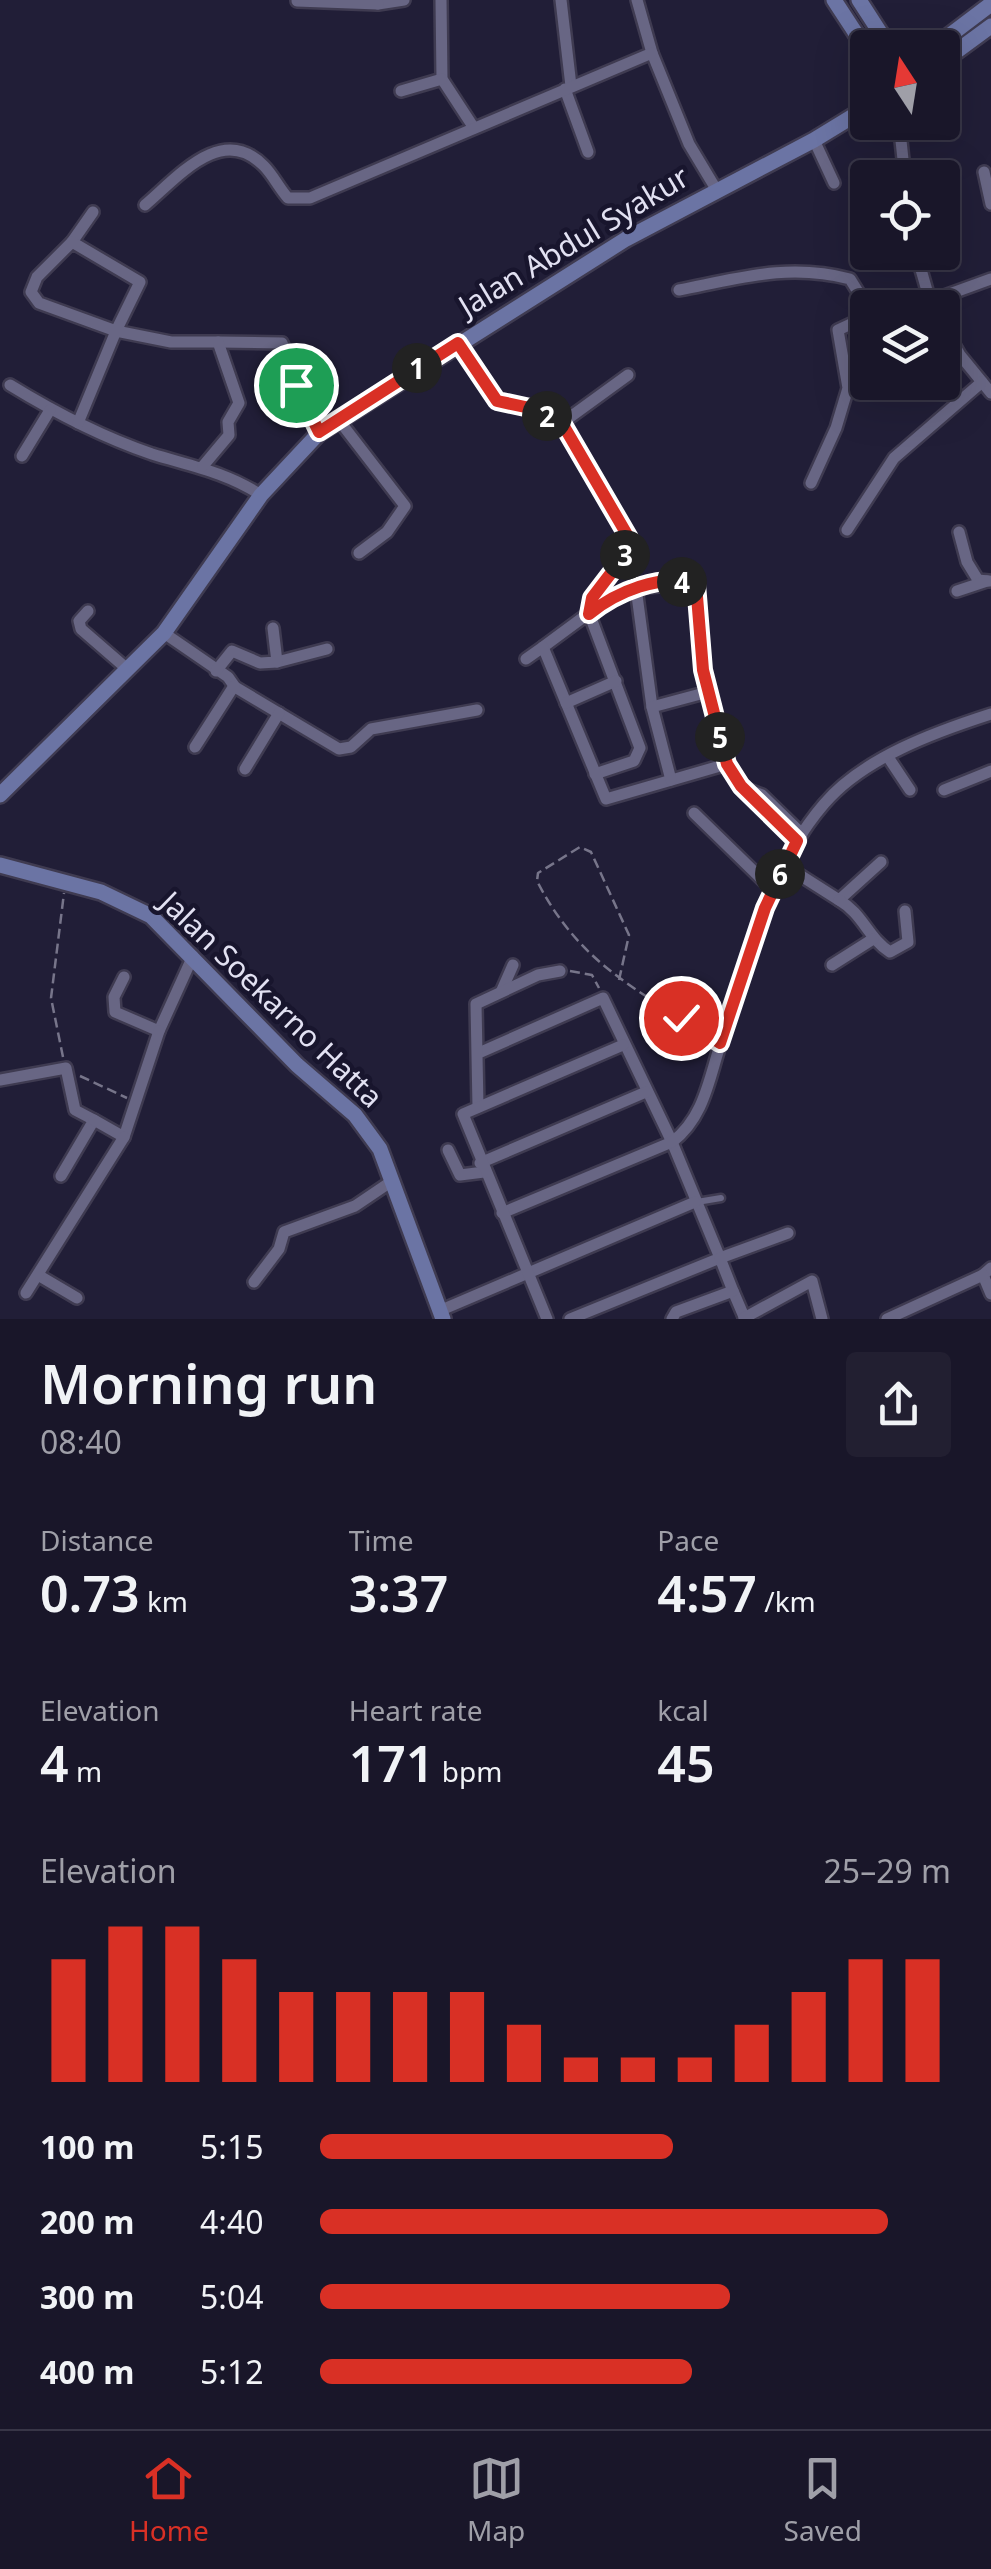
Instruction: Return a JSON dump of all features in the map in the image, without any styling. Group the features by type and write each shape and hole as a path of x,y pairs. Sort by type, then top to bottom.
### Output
{"street":[{"path":"297,1 404,0"},
{"path":"441,0 442,79 474,128"},
{"path":"560,0 568,87 588,152"},
{"path":"636,0 652,53 689,144 716,189"},
{"path":"834,0 854,30"},
{"path":"859,0 878,30"},
{"path":"956,30 991,4"},
{"path":"960,49 991,26"},
{"path":"145,205 190,166 225,148 248,153 288,198 301,200 652,53"},
{"path":"402,91 442,79"},
{"name":"Jalan Abdul Syakur","path":"0,795 164,633 261,495 319,432 458,343 716,189 814,140 850,117"},
{"path":"814,140 834,184"},
{"path":"984,172 991,204"},
{"path":"94,212 72,242 38,276 32,296 116,331 158,341 282,343 319,432"},
{"path":"72,242 140,282 78,423"},
{"path":"680,290 765,271 810,270 850,279 857,290"},
{"path":"960,293 991,280"},
{"path":"811,483 836,428 848,388 838,330 850,324"},
{"path":"203,466 229,434 228,422 239,404 218,342"},
{"path":"458,343 497,401 530,408 562,423 631,545 592,598 589,614 640,754 634,761 595,774"},
{"path":"960,350 991,393"},
{"path":"562,423 628,375"},
{"path":"847,530 894,458 982,382"},
{"path":"10,385 78,423 151,453 228,474 261,495"},
{"path":"22,456 50,410"},
{"path":"338,419 406,506 387,532 358,552"},
{"path":"960,532 967,562 978,580 990,580"},
{"path":"958,591 990,580"},
{"path":"526,660 607,599 636,588 696,584 708,692 727,764 736,780 800,838"},
{"path":"636,588 652,707 670,780"},
{"path":"88,611 79,627 126,668"},
{"path":"273,628 277,662"},
{"path":"164,633 234,686 342,750 371,729 477,710"},
{"path":"543,647 608,800 727,764"},
{"path":"216,671 232,651 260,664 327,649"},
{"path":"566,703 616,681"},
{"path":"195,748 234,686"},
{"path":"652,707 708,692"},
{"path":"244,770 279,713"},
{"path":"502,1214 672,1142 686,1132 706,1096 720,1043 773,890 800,838 840,789 888,758 991,714"},
{"path":"888,758 910,790"},
{"path":"944,790 991,771"},
{"path":"694,813 773,890"},
{"path":"840,900 882,862"},
{"name":"Jalan Soekarno Hatta","path":"0,864 66,882 151,916 297,1064 354,1115 380,1149 441,1315"},
{"path":"784,865 862,916 874,939 890,952 906,946 905,910"},
{"path":"832,965 874,939"},
{"path":"26,1293 124,1136 159,1032 193,956"},
{"path":"502,990 513,965"},
{"path":"478,1107 481,1052 474,1008 502,990 560,971"},
{"path":"124,976 112,1003 115,1012 159,1032"},
{"path":"481,1052 603,998 672,1142 745,1319 812,1280 822,1319"},
{"path":"547,1319 463,1116 623,1046"},
{"path":"0,1080 66,1068 75,1110 124,1136"},
{"path":"448,1150 460,1175 646,1092"},
{"path":"62,1176 94,1120"},
{"path":"254,1282 279,1248 284,1232 355,1206 392,1181"},
{"path":"441,1315 694,1202"},
{"path":"570,1319 788,1233"},
{"path":"887,1319 987,1271 991,1294"},
{"path":"38,1276 77,1298"},
{"path":"672,1319 676,1312 733,1291"}],"lane":[{"path":"694,1202 721,1198"}],"path":[{"path":"619,980 629,940 626,924 590,852 580,847 569,850 538,873 538,881 570,934 619,980 720,1043"},
{"path":"66,882 54,947 61,948 52,998 66,1068 135,1102"},
{"path":"560,971 592,975 603,998"}],"route":[{"path":"296,385 319,432 458,343 497,401 530,408 562,423 629,538 631,547 592,598 589,614 607,599 636,588 696,584 703,670 727,764 741,786 750,790 797,841 765,908 720,1043 681,1018"}]}
